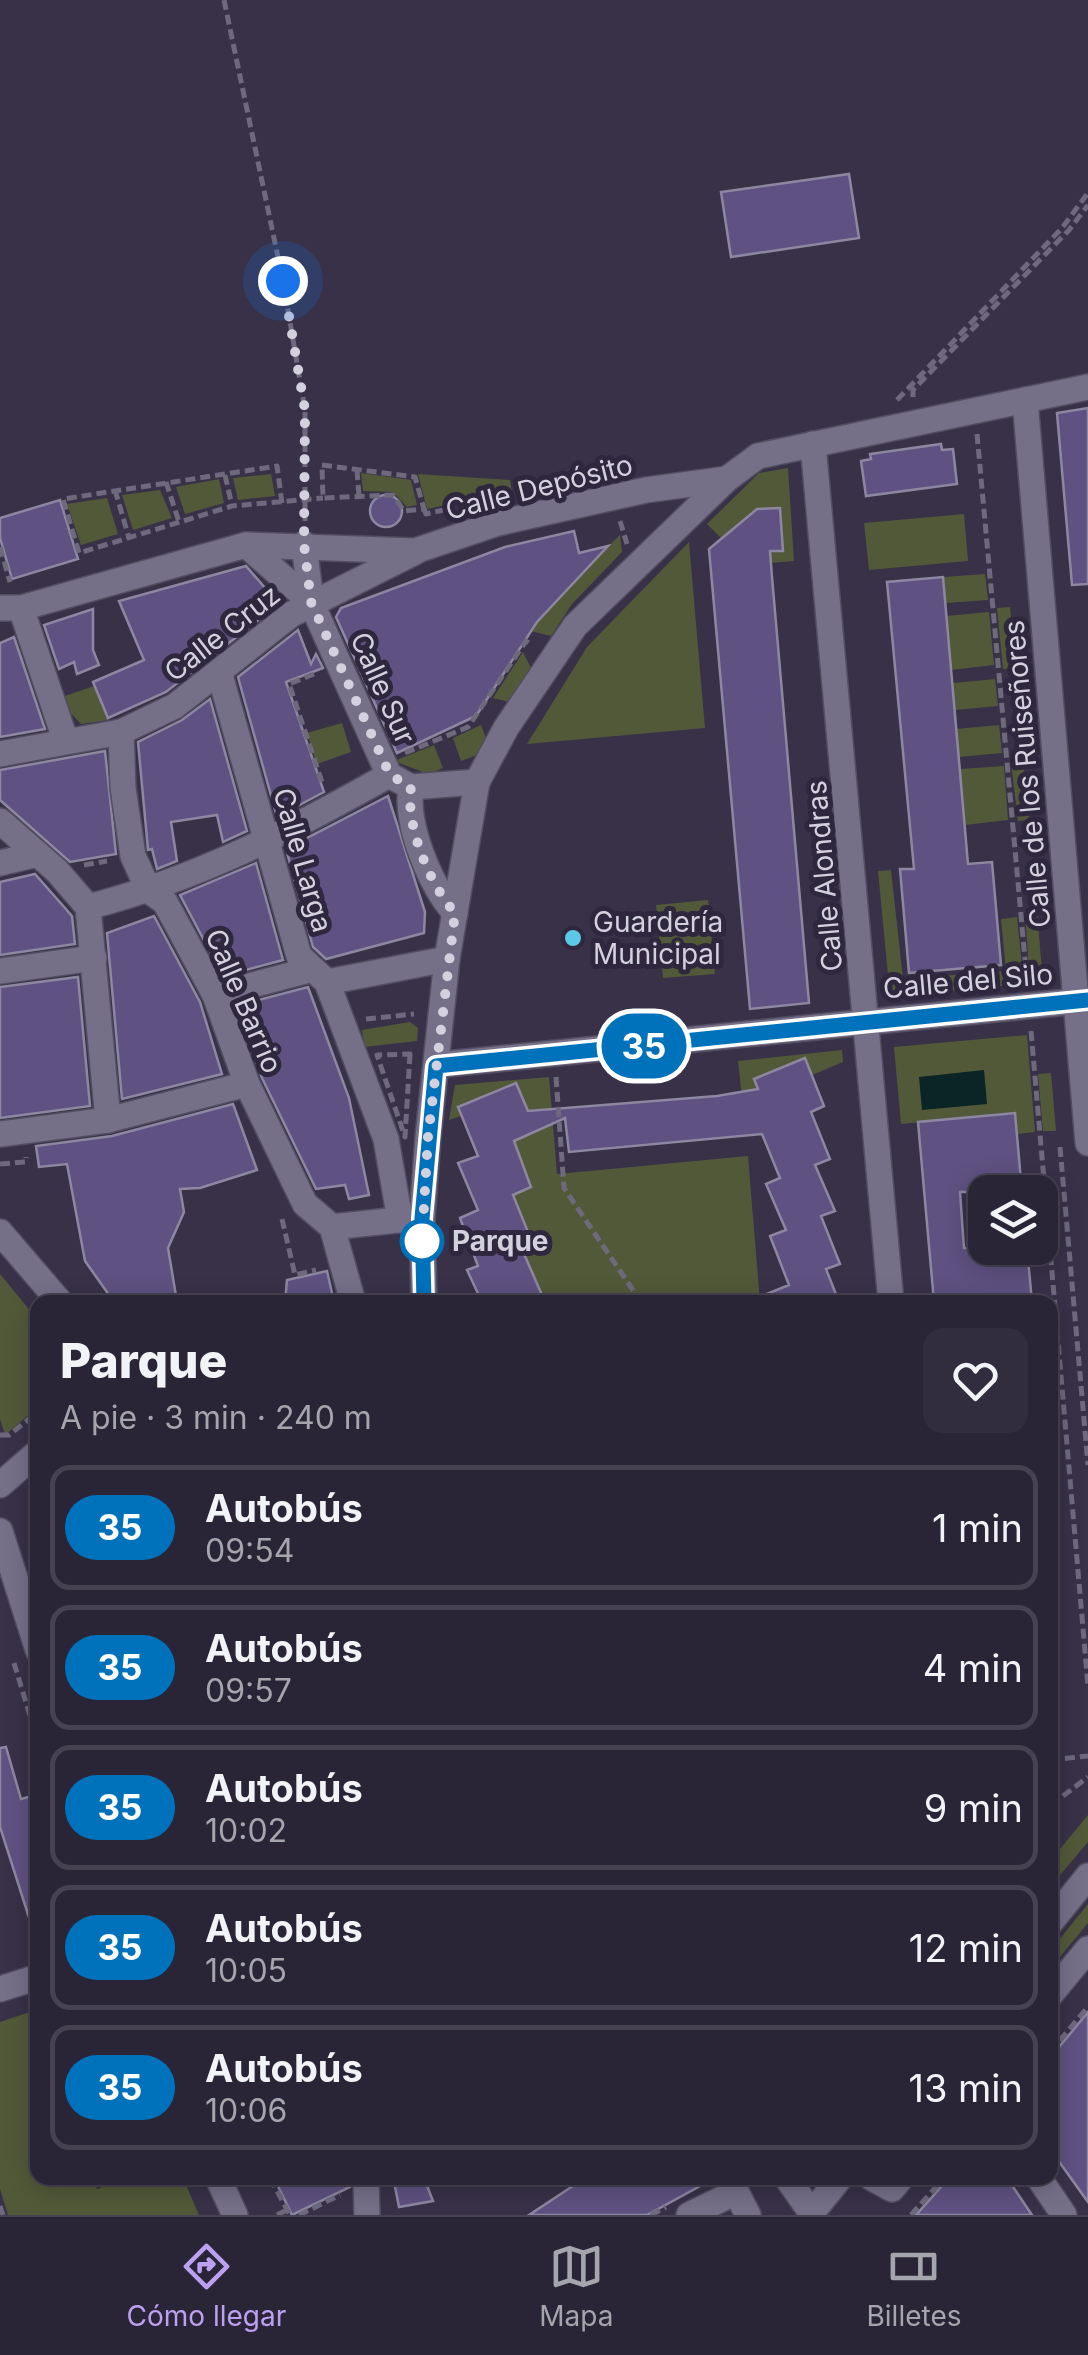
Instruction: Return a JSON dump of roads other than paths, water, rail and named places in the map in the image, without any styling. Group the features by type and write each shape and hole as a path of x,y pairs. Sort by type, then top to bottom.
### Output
{"street":[{"name":"Calle Depósito","path":"11,608 246,545 304,544 415,552 515,519 646,490 727,479 758,456 1088,387"},
{"name":"Calle de los Ruiseñores","path":"1024,400 1082,1001 1088,1143"},
{"name":"Calle Alondras","path":"813,444 889,1295"},
{"path":"423,1295 411,1219 436,1066 447,959 477,782 574,626 727,479"},
{"name":"Calle Sur","path":"304,544 311,602 398,773 437,893 455,913"},
{"name":"Calle Sur","path":"246,545 311,602"},
{"name":"Calle Cruz","path":"0,754 121,732 175,706 311,602 415,552"},
{"path":"11,608 66,739"},
{"name":"Calle Larga","path":"220,675 299,956 320,976 343,1024 386,1138 411,1219"},
{"name":"Calle Barrio","path":"121,732 123,788 133,856 149,891 165,902 215,996 247,1084 305,1204 332,1227 351,1295"},
{"path":"88,907 149,891 268,841 398,773 477,782"},
{"path":"0,822 38,854 88,907 108,1120"},
{"path":"0,863 38,854"},
{"path":"0,970 94,958"},
{"path":"215,996 320,976 447,959"},
{"name":"Calle del Silo","path":"436,1066 1082,1001"},
{"path":"0,1134 108,1120 247,1084"},
{"path":"332,1227 411,1219"},
{"path":"0,1232 54,1295"},
{"path":"0,1485 30,1459"},
{"path":"0,1531 30,1625"},
{"path":"1058,1913 1088,1876"},
{"path":"1058,1985 1088,1949"},
{"path":"0,1989 30,1980"},
{"path":"221,2185 235,2215"},
{"path":"357,2185 367,2215"},
{"path":"792,2185 812,2214 835,2185"},
{"path":"1043,2185 1064,2215"},
{"path":"688,2215 738,2195"}],"place":[{"name":"Guardería Municipal","path":"573,938"},
{"name":"Parque","path":"422,1241"}]}
